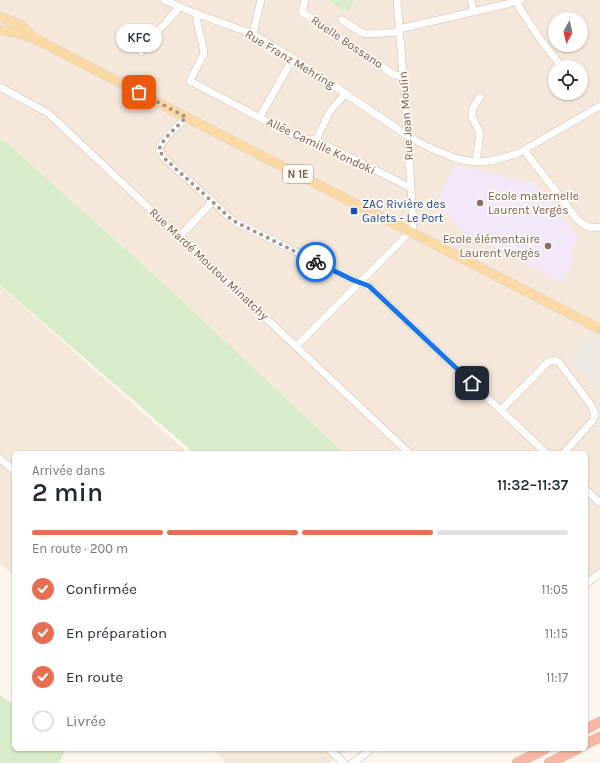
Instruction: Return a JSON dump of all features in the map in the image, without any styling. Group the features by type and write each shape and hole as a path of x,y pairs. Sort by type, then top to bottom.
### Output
{"highway":[{"path":"588,728 600,722"},
{"path":"588,743 600,737"},
{"path":"517,763 541,751"},
{"path":"548,763 573,751"}],"main road":[{"name":"N 1E","path":"0,17 21,26 34,38"},
{"name":"N 1E","path":"0,30 34,38 600,329"}],"street":[{"name":"Rue Franz Mehring","path":"164,0 253,34 293,58 408,136 428,147 457,159 476,162 490,161 517,154 600,106"},
{"path":"253,34 261,0"},
{"name":"Ruelle Bossano","path":"306,0 302,12 394,75 403,76"},
{"name":"Rue Jean Moulin","path":"397,0 408,136 413,226 411,231"},
{"path":"470,0 474,12"},
{"path":"342,20 366,34 399,30 519,1 519,7 542,42 556,60"},
{"path":"142,52 153,35 166,23 179,7"},
{"name":"Allée Camille Kondoki","path":"197,13 197,22 204,53 190,81 300,139 316,140 411,188"},
{"path":"260,117 293,58"},
{"name":"Rue Mardé Moutou Minatchy","path":"0,87 48,113 407,451"},
{"path":"316,140 330,111 346,93"},
{"path":"476,162 480,134 472,117 472,113 473,108 480,97"},
{"path":"186,117 160,146 159,150 164,158 213,201 232,220 347,277 369,286 544,451"},
{"path":"524,150 577,219 591,228 600,227"},
{"path":"179,236 213,201"},
{"path":"296,346 411,231"},
{"path":"501,410 544,364 550,360 559,362 591,405 595,414 593,420 566,451"},
{"path":"0,458 12,469"},
{"path":"588,492 600,503"},
{"path":"588,582 600,573"},
{"path":"331,751 344,763"},
{"path":"353,763 369,751"}],"shaded area":[{"path":"0,0 600,0 600,573 588,582 588,451 342,451 172,291 6,142 0,139"},
{"path":"455,165 535,183 579,238 570,254 575,257 561,282 464,232 436,203"},
{"path":"0,286 186,451 12,451 12,574 0,564"},
{"path":"585,333 600,341 600,390 569,363"},
{"path":"213,751 344,751 329,763 227,763"}],"green space":[{"path":"354,0 348,12 329,1"},
{"path":"0,139 6,142 172,291 342,451 192,451 0,285"},
{"path":"0,695 12,704 12,751 65,751 59,763 0,763"}],"way so far":[{"path":"139,92 186,117 160,146 159,150 164,158 232,220 316,262"}],"place":[{"name":"KFC","path":"139,92"},
{"name":"Ecole maternelle Laurent Vergès","path":"480,203"},
{"name":"ZAC Rivière des Galets - Le Port","path":"354,211"},
{"name":"Ecole élémentaire Laurent Vergès","path":"548,246"}],"route":[{"path":"316,262 369,286 472,383"}]}
